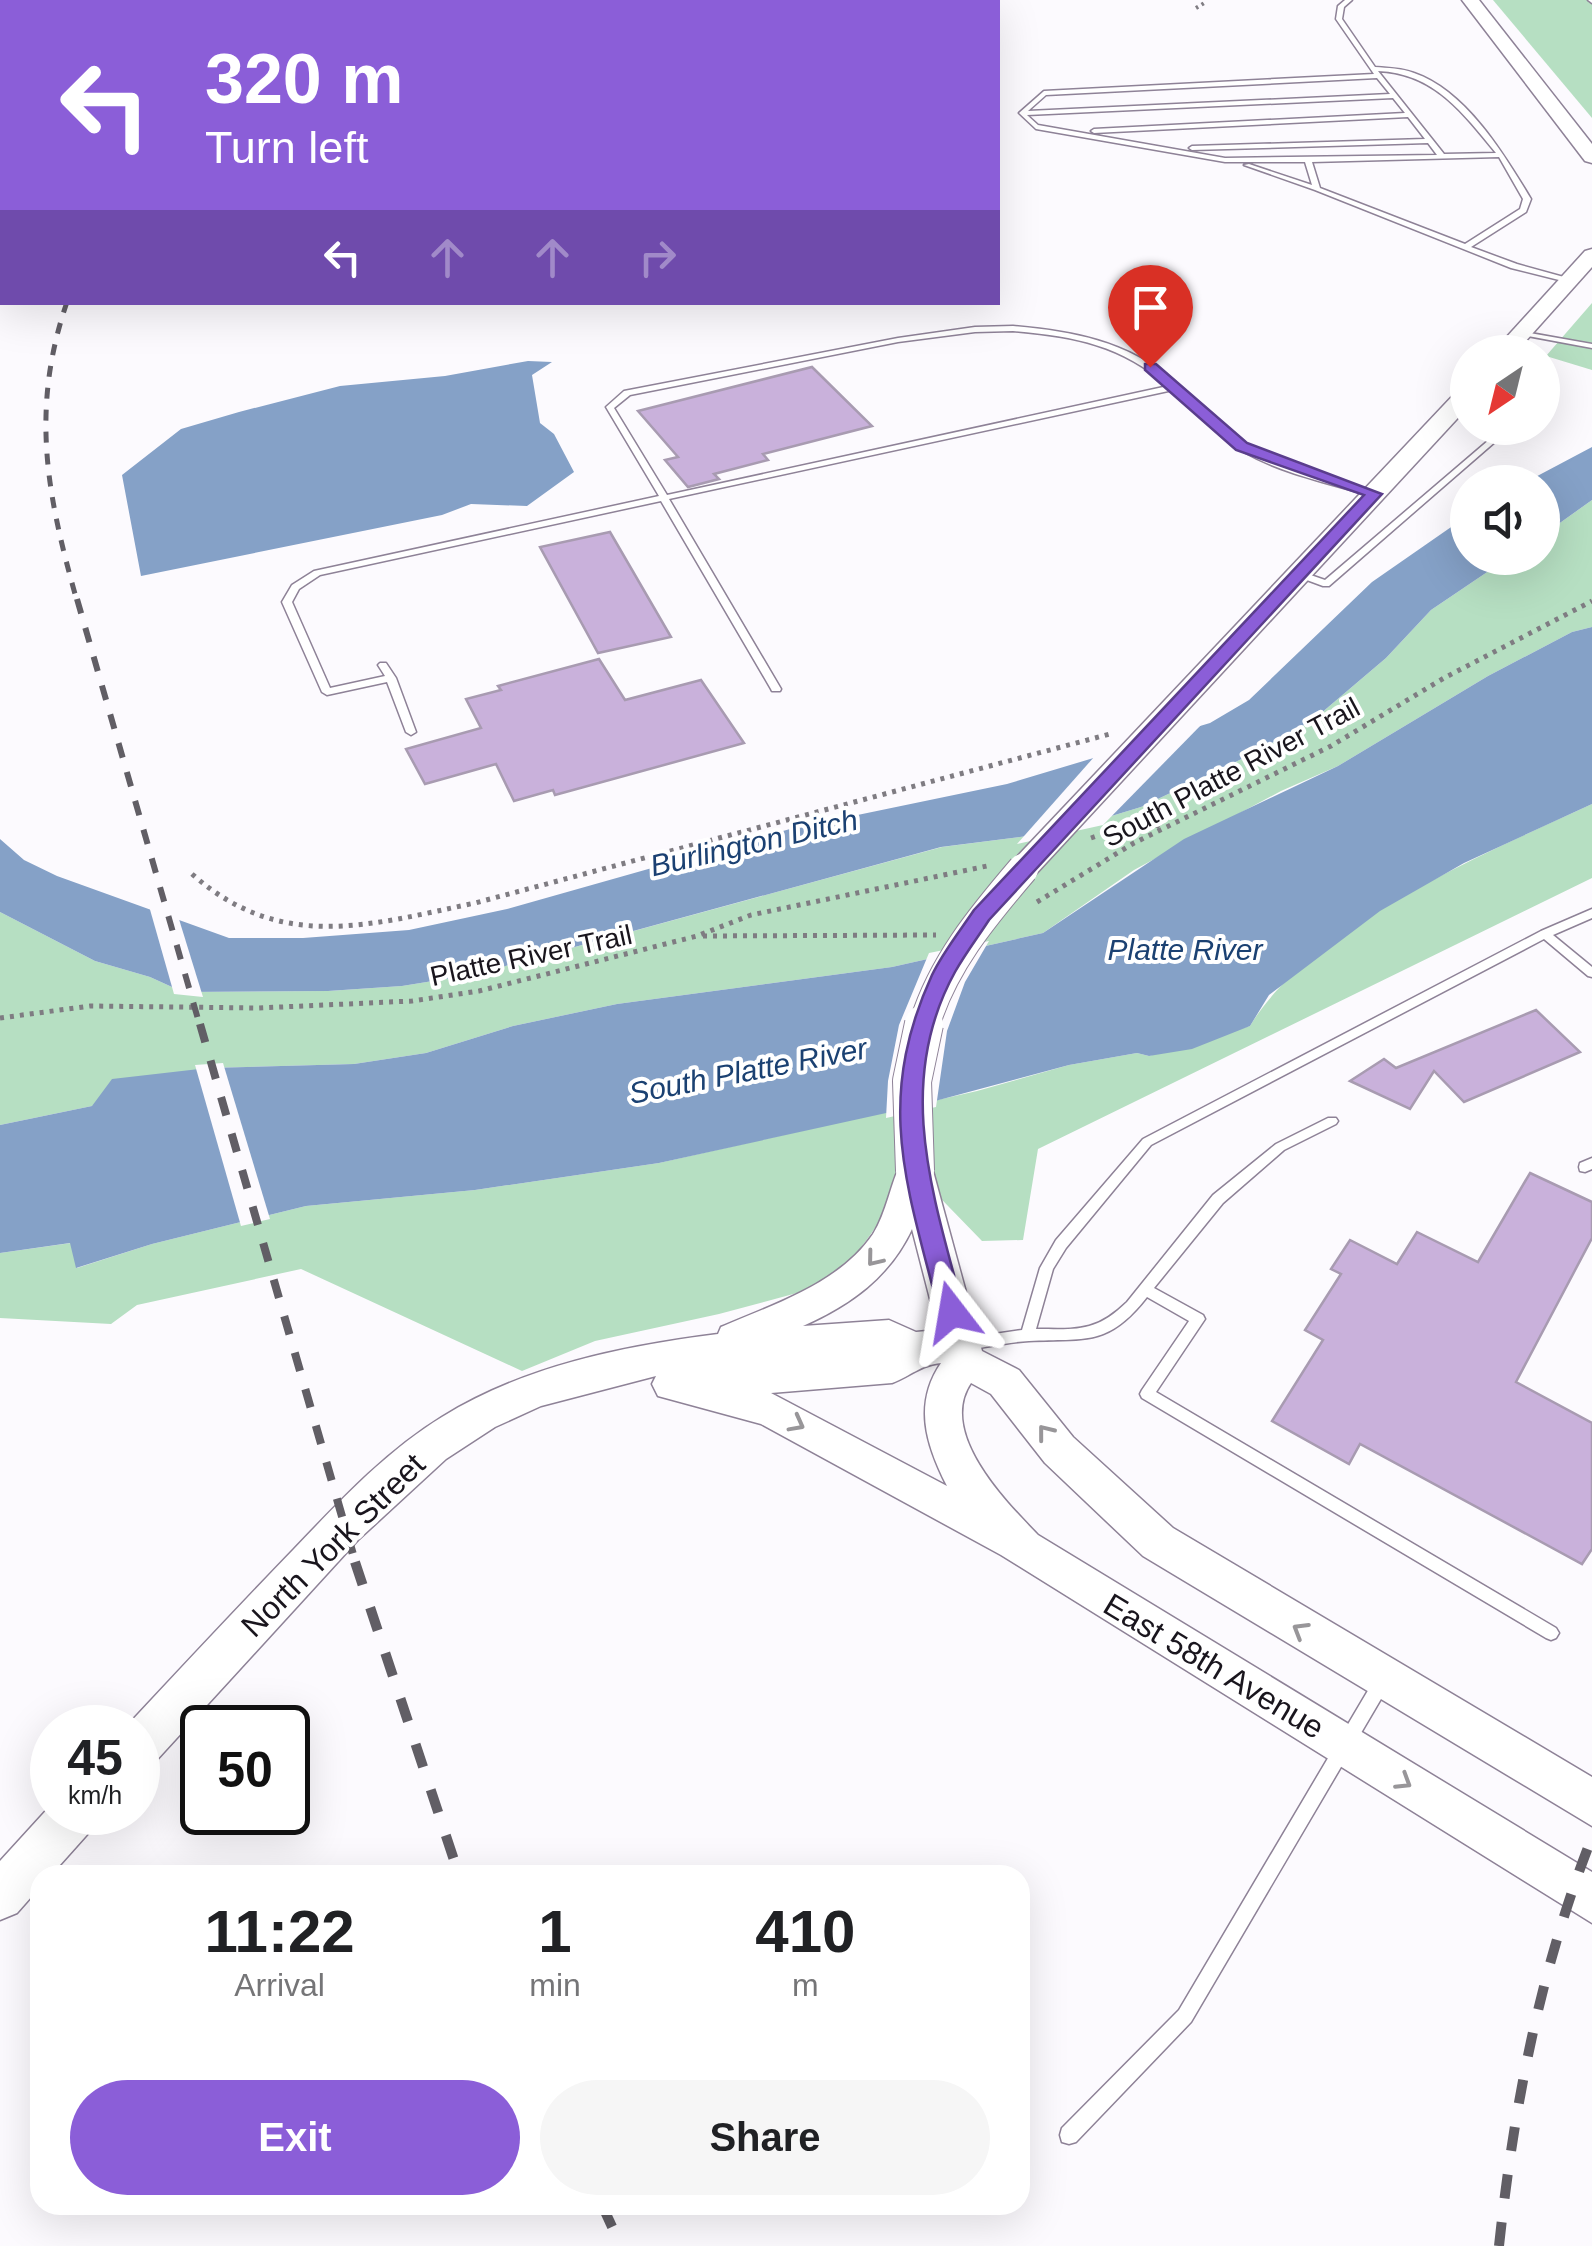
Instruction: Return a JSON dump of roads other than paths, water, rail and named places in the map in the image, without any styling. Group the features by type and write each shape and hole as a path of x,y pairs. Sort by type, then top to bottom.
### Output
{"main road":[{"path":"1470,0 1592,157"},
{"path":"1519,335 1592,255"},
{"path":"1450,412 1150,733 1073,836 1012,866 966,935 933,996 918,1041 909,1124 915,1171 963,1353 1006,1382 1059,1450 1158,1542 1592,1803"},
{"path":"711,1350 830,1294 862,1272 887,1242 915,1171"},
{"name":"North York Street","path":"160,1723 321,1550 414,1460 481,1415 596,1372 711,1350 888,1336 912,1349 963,1353"},
{"name":"North York Street","path":"559,1384 634,1380 672,1384 892,1366 912,1349"},
{"name":"East 58th Avenue","path":"963,1353 945,1391 950,1451 963,1479 1022,1548 1592,1899"},
{"path":"672,1384 736,1398 774,1412 1022,1548"},
{"path":"0,1896 56,1835"}],"lane":[{"path":"1349,0 1341,6 1339,19 1375,73 1442,156"},
{"path":"1022,113 1044,93 1375,73 1393,68 1432,81 1456,101 1500,155 1527,199 1523,210 1466,247"},
{"path":"1022,113 1394,96"},
{"path":"1022,113 1036,127 1265,170 1466,247 1568,281"},
{"path":"1071,132 1410,115"},
{"path":"1164,148 1429,140"},
{"path":"1225,160 1500,155"},
{"path":"1308,160 1317,190"},
{"path":"776,688 610,407 626,393 943,332 999,327 1056,332 1105,345 1150,367 1242,446 1374,494"},
{"path":"1522,332 1592,346"},
{"path":"391,678 326,692 286,602 288,595 304,579 317,573 1173,388"},
{"path":"1298,574 1326,584 1487,445"},
{"path":"382,665 391,678 411,732"},
{"path":"1027,1335 1047,1268 1061,1244 1147,1142 1592,913"},
{"path":"1545,934 1592,973"},
{"path":"963,1353 1027,1335 1094,1334 1117,1324 1218,1198 1280,1147 1332,1121"},
{"path":"1145,1289 1198,1319 1147,1394 1551,1633"},
{"path":"1069,2136 1185,2016 1384,1680"}],"water":[{"path":"528,361 552,362 532,375 540,423 554,434 574,472 527,506 471,504 442,515 141,576 122,475 181,429 340,386 445,376"},
{"path":"1592,447 1592,500 1560,523 1560,465"},
{"name":"Burlington Ditch","path":"1450,528 1450,575 1483,575 1431,610 1386,658 1313,720 1141,807 1059,832 941,847 476,974 402,986 328,991 183,992 150,977 95,961 0,912 0,839 24,860 57,876 229,938 303,938 409,930 507,909 790,829 1007,784 1210,723 1249,700 1372,582"},
{"name":"Platte River","path":"1592,627 1592,804 1464,863 1380,911 1269,995 1250,1026 1192,1049 1149,1056 1137,1053 1069,1065 909,1108 659,1163 475,1190 306,1206 152,1244 76,1268 70,1243 0,1253 0,1125 92,1106 112,1079 208,1068 354,1064 426,1053 513,1026 617,1004 892,967 1043,933 1184,839 1338,766 1488,676 1572,632"}],"railway":[{"path":"66,305 49,379 47,452 58,525 77,601"},
{"path":"77,599 200,1026"},
{"path":"200,1024 356,1565"},
{"path":"355,1562 456,1865"},
{"path":"1499,2246 1532,2038 1558,1937 1592,1837"},
{"path":"607,2215 621,2246"}],"water label":[{"name":"South Platte River","path":"748,1071"}]}
